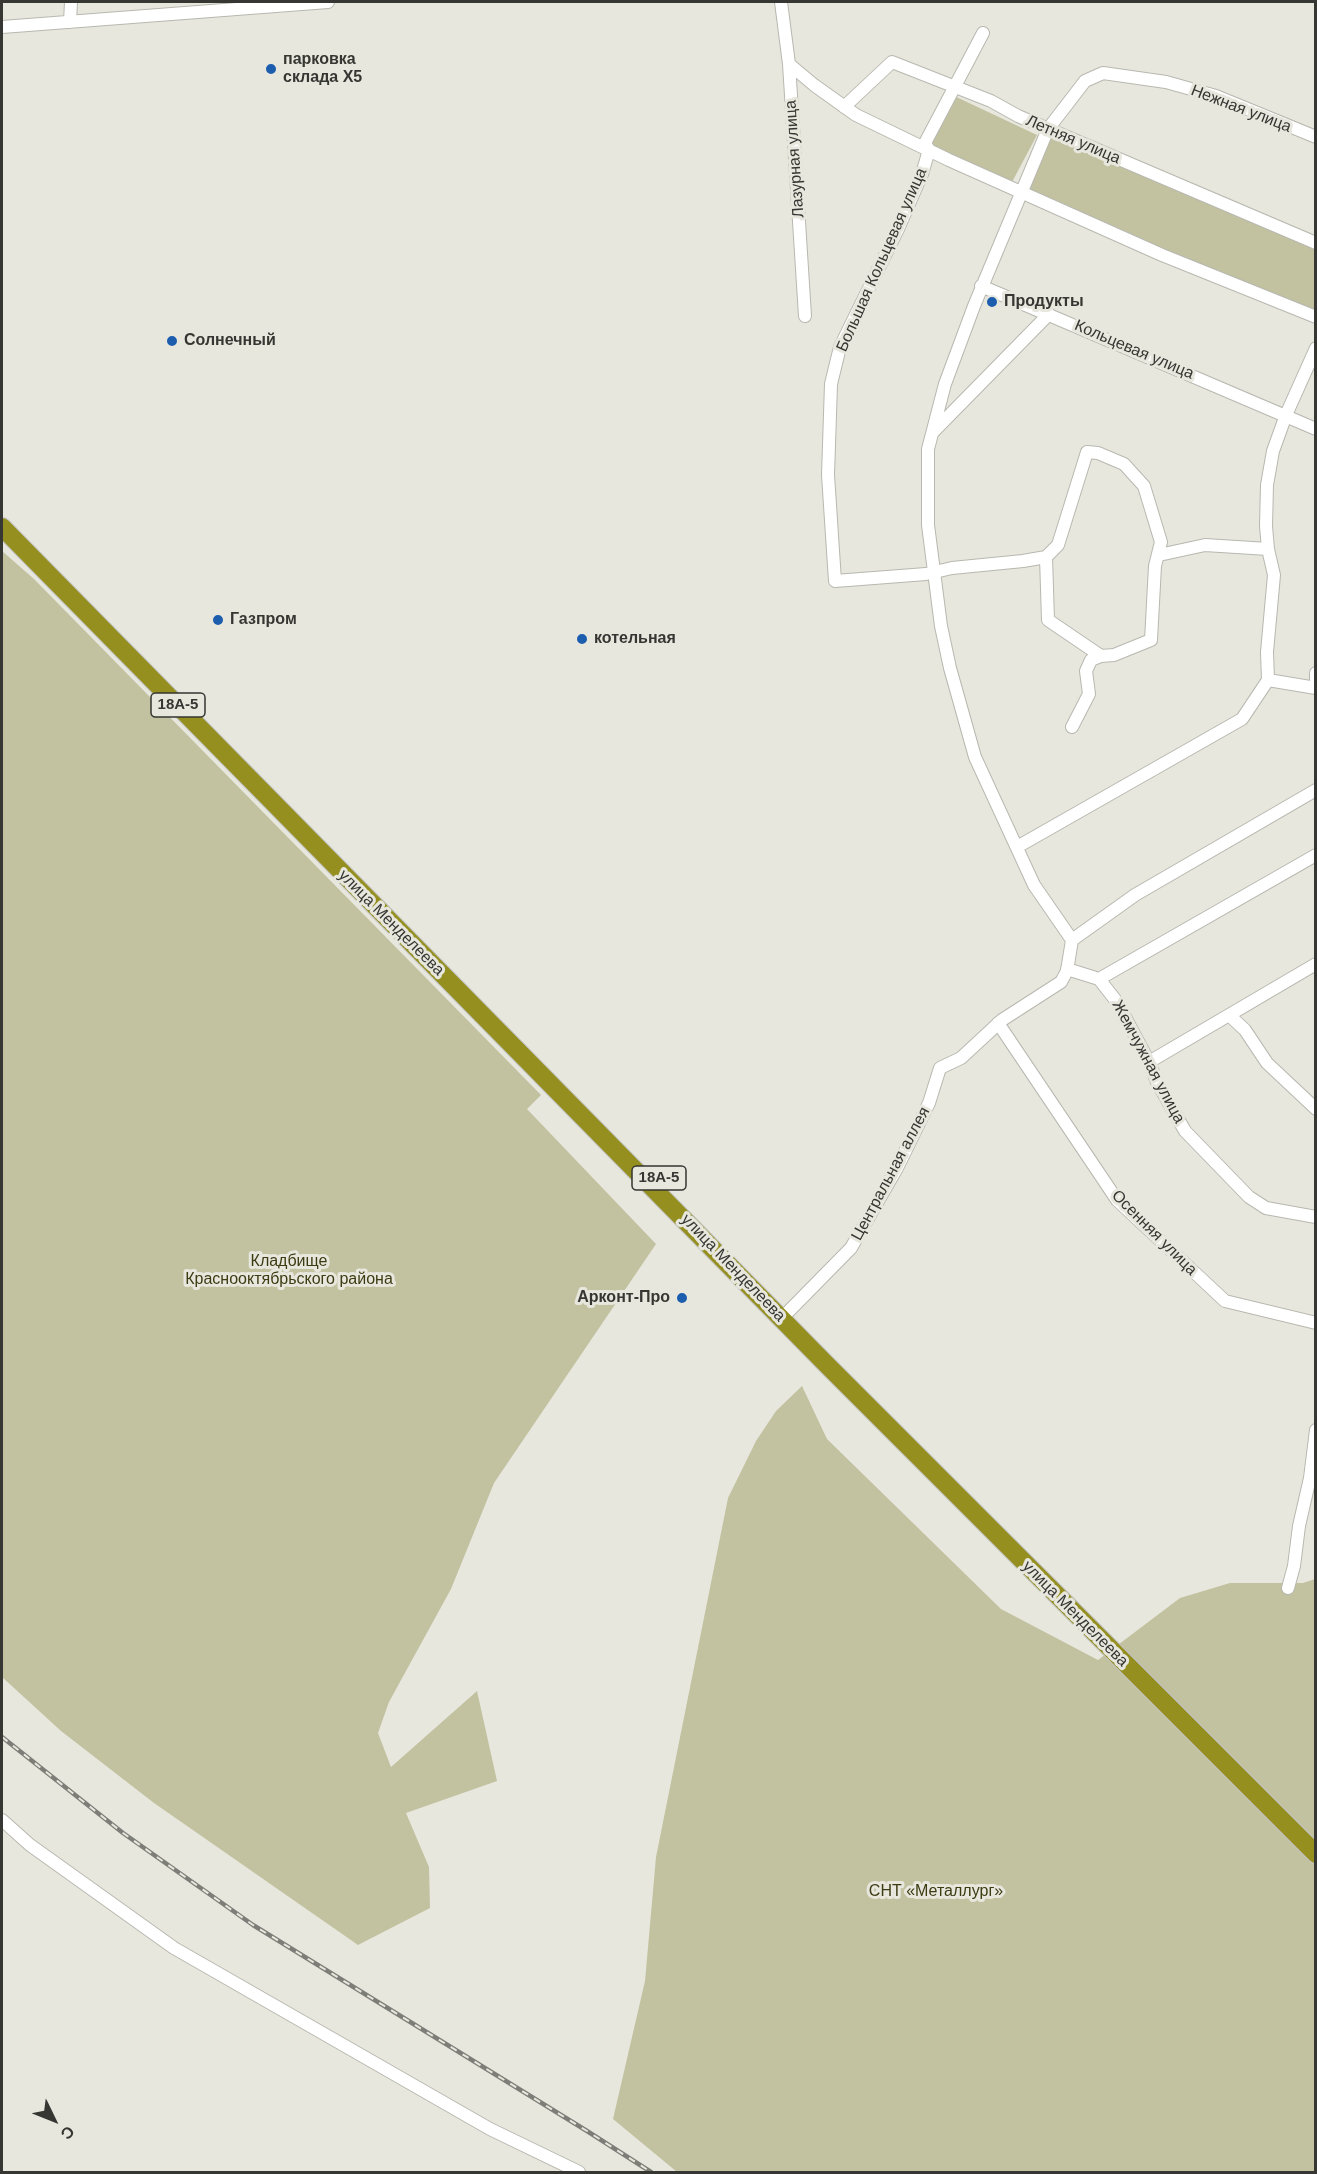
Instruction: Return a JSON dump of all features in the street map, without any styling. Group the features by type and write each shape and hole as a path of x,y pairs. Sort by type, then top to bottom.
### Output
{"highway":[{"name":"улица Менделеева","path":"2,515 1316,1842"},
{"name":"улица Менделеева","path":"2,527 844,1382 1316,1854"}],"street":[{"path":"70,22 71,2"},
{"path":"2,27 282,3 328,2"},
{"name":"Лазурная улица","path":"781,2 789,64 805,316"},
{"name":"Большая Кольцевая улица","path":"935,571 926,574 835,581 828,475 831,384 840,348 922,174 929,150 925,143 983,33"},
{"name":"Летняя улица","path":"844,107 892,62 1316,243"},
{"path":"789,64 856,115 1021,193 1162,255 1316,317"},
{"name":"Нежная улица","path":"1048,129 1084,81 1103,73 1166,82 1216,96 1316,137"},
{"path":"1048,129 981,286 945,384 928,449 928,525 941,626 950,668 975,757 1034,885 1072,940 1067,969 1099,979 1316,855"},
{"name":"Кольцевая улица","path":"981,286 1316,429"},
{"path":"933,431 1049,314"},
{"path":"1017,847 1242,719 1268,680 1267,652 1274,575 1266,526 1267,484 1273,451 1286,415 1316,348"},
{"path":"935,571 1046,557 1058,545 1087,452 1098,453 1124,464 1144,486 1161,542 1155,566 1151,640 1114,655 1091,660 1086,671 1089,694 1072,727"},
{"path":"1159,555 1205,545 1268,549"},
{"path":"1046,557 1048,620 1101,656"},
{"path":"1268,680 1316,687 1316,673"},
{"path":"1072,940 1135,895 1316,790"},
{"path":"1149,1062 1316,964"},
{"name":"Центральная аллея","path":"789,1311 851,1248 897,1168 929,1103 940,1068 961,1058 998,1023 1060,982 1067,969"},
{"name":"Жемчужная улица","path":"1099,979 1117,1002 1157,1082 1185,1131 1249,1197 1266,1208 1316,1217"},
{"path":"1230,1015 1245,1030 1267,1063 1316,1109"},
{"name":"Осенняя улица","path":"998,1023 1117,1200 1225,1301 1316,1323"},
{"path":"1288,1588 1310,1478 1316,1430"},
{"path":"2,1820 30,1845 174,1947 490,2129 579,2172"}],"green space":[{"path":"950,94 1037,135 1011,184 921,144"},
{"path":"1050,135 1315,248 1315,314 1026,191"},
{"name":"Кладбище Краснооктябрьского района","path":"2,551 34,579 541,1095 527,1109 656,1244 494,1483 451,1589 389,1702 378,1733 391,1767 477,1691 497,1781 406,1813 429,1867 430,1908 358,1945 154,1803 61,1731 2,1677"},
{"name":"СНТ «Металлург»","path":"802,1386 827,1439 1001,1609 1098,1660 1180,1598 1230,1583 1303,1583 1315,1579 1315,2172 677,2172 613,2119 645,1981 656,1857 728,1498 756,1441 776,1411"}],"railway":[{"path":"2,1737 123,1833 253,1925 651,2172"}],"place":[{"name":"парковка склада X5","path":"271,69"},
{"name":"Продукты","path":"992,302"},
{"name":"Солнечный","path":"172,341"},
{"name":"Газпром","path":"218,620"},
{"name":"котельная","path":"582,639"},
{"name":"Арконт-Про","path":"682,1298"}]}
